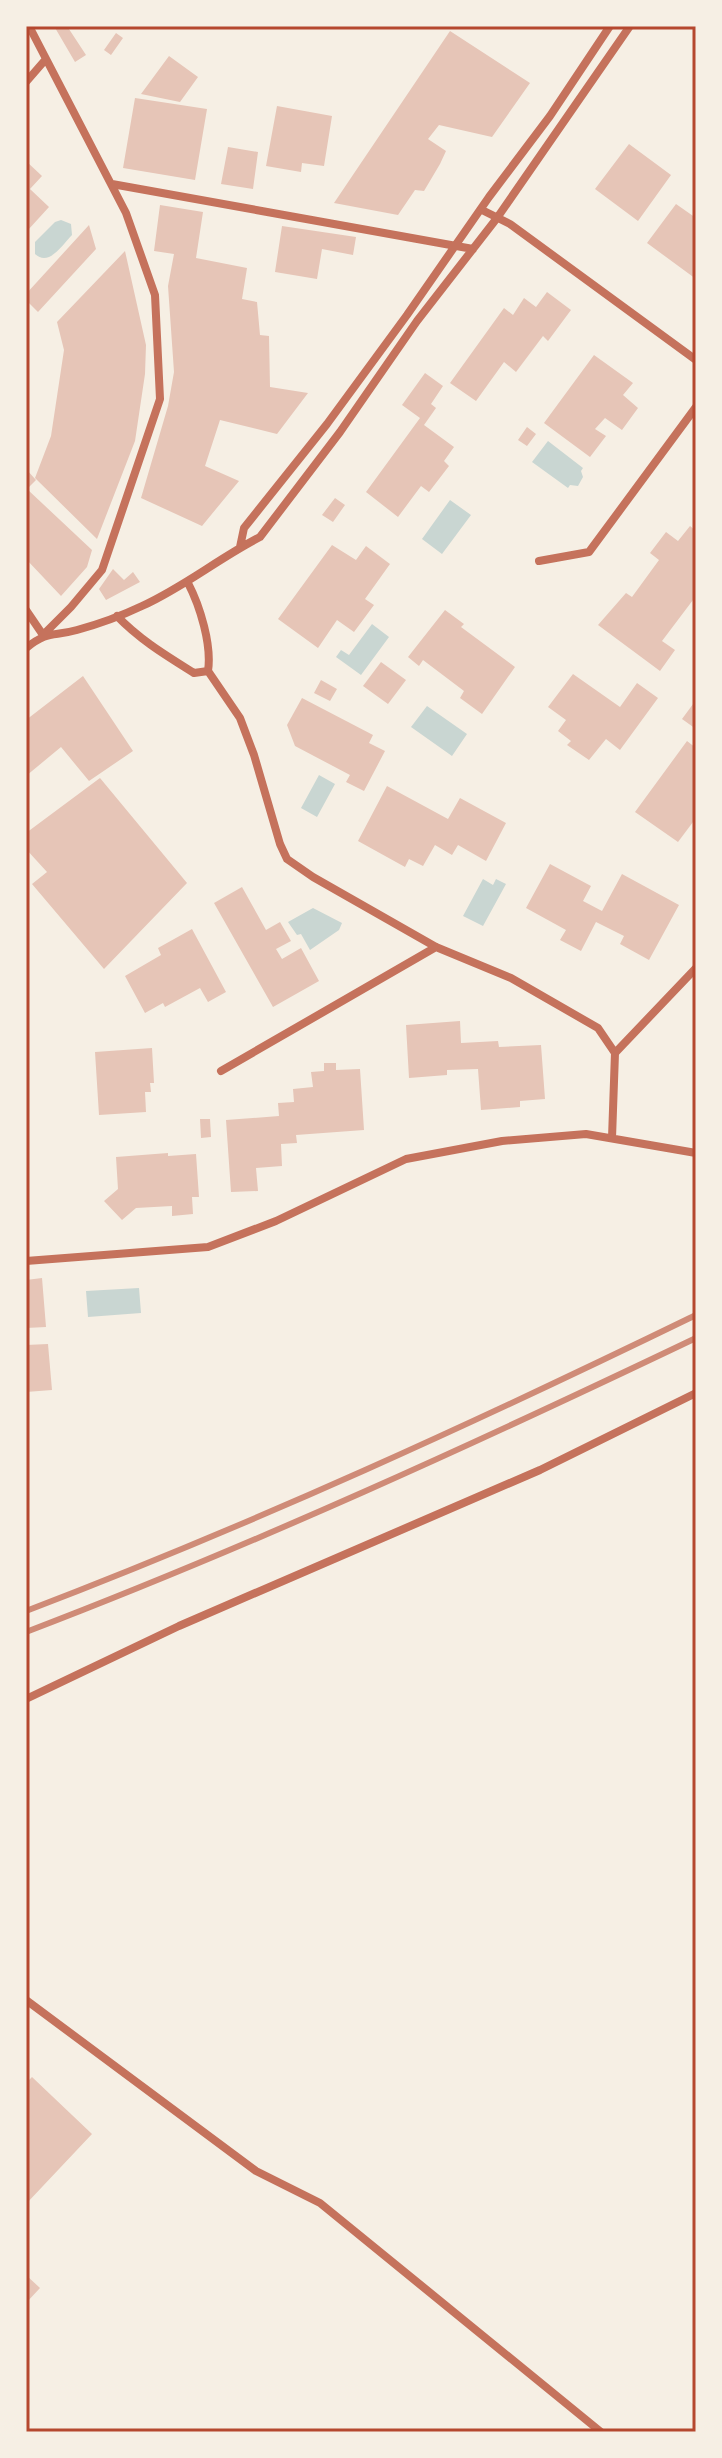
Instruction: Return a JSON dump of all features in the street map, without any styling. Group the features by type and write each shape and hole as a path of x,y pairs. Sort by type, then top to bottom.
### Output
{"street":[{"path":"26,648 71,607 102,570 160,399 155,295 126,213 29,26"},
{"path":"240,547 244,528 327,424 550,116 610,26"},
{"path":"43,635 76,631 117,616 188,583 260,537 340,432 417,321 497,218 630,26"},
{"path":"26,82 46,59"},
{"path":"112,184 473,249"},
{"path":"482,210 510,224 696,360"},
{"path":"539,561 589,552 696,407"},
{"path":"188,583 198,601 210,656 208,671 240,718 287,859 436,947 511,978 598,1028 615,1053 612,1138"},
{"path":"26,610 43,635"},
{"path":"117,616 150,646 194,673 208,671"},
{"path":"221,1071 436,947"},
{"path":"615,1053 696,968"},
{"path":"26,1261 208,1247 276,1221 406,1159 502,1141 586,1134 696,1153"},
{"path":"26,1699 179,1626 540,1470 696,1393"},
{"path":"26,2000 256,2171 320,2203 601,2432"}],"shaded area":[{"path":"61,220 71,224 72,235 50,256 45,258 35,254 35,242"},
{"path":"548,441 583,468 583,477 578,486 570,485 568,488 532,462"},
{"path":"450,500 471,515 442,554 422,539"},
{"path":"372,624 389,637 361,675 336,657 341,650 349,655"},
{"path":"427,706 467,734 452,756 411,727"},
{"path":"319,775 335,784 317,817 301,808"},
{"path":"483,879 493,885 496,879 506,884 483,926 463,916"},
{"path":"313,908 342,923 339,930 310,950 301,934 297,935 288,922"},
{"path":"139,1288 141,1313 88,1317 86,1291"}],"building":[{"path":"54,26 67,26 86,55 75,62"},
{"path":"450,31 530,83 492,137 439,125 428,139 446,151 424,191 415,190 398,215 334,203"},
{"path":"116,33 123,38 111,55 104,50"},
{"path":"169,56 198,77 180,102 141,94"},
{"path":"135,98 207,109 195,180 123,168"},
{"path":"277,106 332,116 324,166 302,163 301,172 266,166"},
{"path":"629,144 671,175 638,221 595,189"},
{"path":"228,147 258,152 253,189 221,184"},
{"path":"26,161 42,176 30,189 49,207 28,230"},
{"path":"676,204 696,218 696,279 647,243"},
{"path":"160,205 203,212 196,258 247,268 242,299 257,302 260,335 269,336 270,387 308,393 277,434 220,420 205,466 239,481 202,526 141,498 168,406 174,372 168,286 174,254 154,251"},
{"path":"89,225 96,249 38,312 26,300 26,294"},
{"path":"282,226 356,237 353,255 322,249 317,279 275,272"},
{"path":"125,251 146,345 145,374 135,441 97,539 35,478 51,436 64,350 57,322"},
{"path":"547,292 571,310 548,341 543,336 516,372 504,362 476,401 450,383 504,308 513,315 524,298 536,307"},
{"path":"594,355 633,383 623,395 638,408 622,430 605,418 595,429 606,436 590,457 544,423"},
{"path":"425,373 443,386 431,404 436,408 424,425 454,447 444,461 449,466 429,492 421,486 398,517 366,492 420,418 402,405"},
{"path":"527,427 536,434 527,446 518,440"},
{"path":"26,469 36,480 27,489 92,550 87,567 61,596 26,559"},
{"path":"335,498 345,505 333,522 322,515"},
{"path":"690,526 696,531 696,596 662,641 675,650 660,671 598,625 626,593 632,597 659,560 650,553 666,532 678,541"},
{"path":"332,545 356,560 366,546 390,564 365,599 374,605 354,632 337,620 318,648 278,619"},
{"path":"113,569 124,580 133,572 140,582 106,600 99,589"},
{"path":"445,610 464,624 461,627 515,667 482,714 460,698 464,691 423,660 419,666 408,657"},
{"path":"381,662 406,680 388,704 363,686"},
{"path":"573,674 620,707 637,683 658,698 620,750 606,739 589,760 567,745 571,741 558,731 566,720 548,707"},
{"path":"83,676 133,751 89,781 61,747 26,776 26,720"},
{"path":"321,680 337,689 330,701 314,693"},
{"path":"302,698 373,735 369,743 385,751 364,791 346,782 350,775 295,746 287,725"},
{"path":"696,700 696,729 682,719"},
{"path":"687,741 696,748 696,818 678,842 635,812"},
{"path":"100,778 187,883 104,969 32,884 47,872 26,849 26,833"},
{"path":"387,786 448,819 460,798 506,823 486,861 458,845 452,855 435,845 423,866 409,859 405,867 358,841"},
{"path":"550,864 591,886 583,901 602,911 622,874 679,905 649,960 620,944 624,936 596,922 581,951 560,940 566,930 526,908"},
{"path":"242,887 266,930 280,922 291,941 276,949 282,959 301,948 319,981 273,1007 214,903"},
{"path":"192,929 226,992 208,1002 200,988 165,1007 163,1003 145,1013 125,976 161,955 158,948"},
{"path":"460,1021 461,1043 498,1041 499,1047 541,1045 545,1099 520,1101 520,1107 481,1110 478,1069 447,1070 447,1075 409,1078 406,1025"},
{"path":"152,1048 154,1083 150,1083 151,1092 145,1092 146,1112 99,1115 95,1052"},
{"path":"324,1063 336,1063 336,1070 360,1069 364,1130 296,1135 297,1143 281,1144 282,1166 256,1168 258,1191 231,1192 226,1120 279,1116 278,1103 294,1102 293,1089 313,1087 311,1072 324,1071"},
{"path":"200,1119 210,1119 211,1137 201,1138"},
{"path":"168,1153 168,1156 196,1154 199,1197 192,1197 193,1214 172,1216 172,1206 136,1208 122,1220 104,1201 118,1189 116,1157"},
{"path":"42,1278 46,1327 26,1328 26,1280"},
{"path":"48,1344 52,1390 26,1392 26,1345"},
{"path":"32,2077 92,2134 26,2204 26,2083"},
{"path":"26,2275 40,2288 26,2303"}],"railway":[{"path":"26,1611 196,1543 364,1470 696,1315"},
{"path":"26,1632 364,1492 696,1338"}]}
